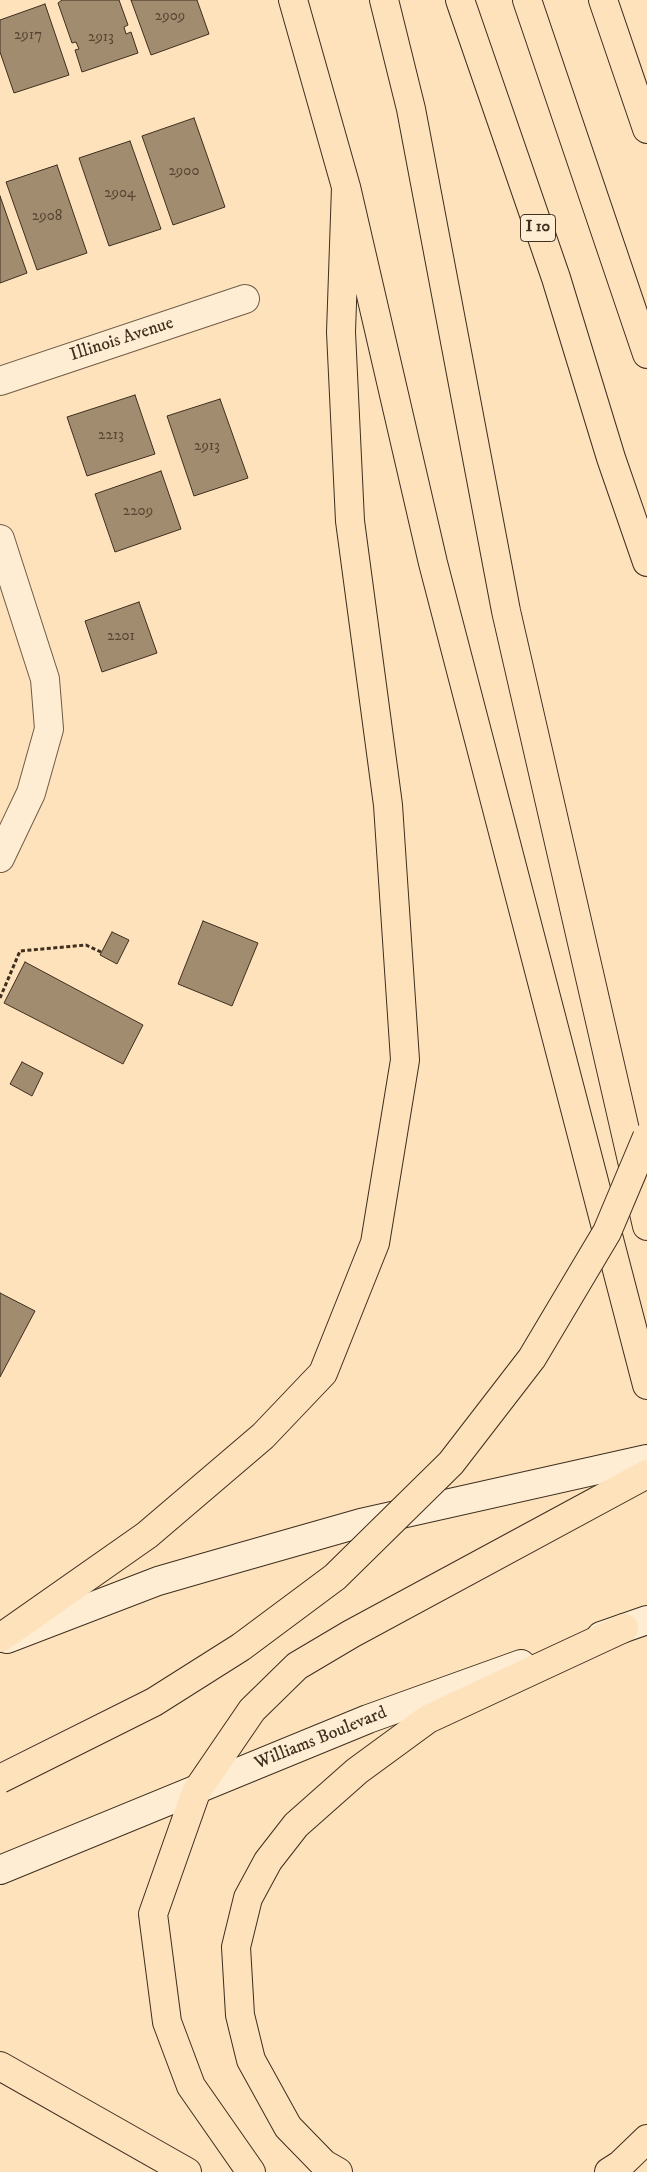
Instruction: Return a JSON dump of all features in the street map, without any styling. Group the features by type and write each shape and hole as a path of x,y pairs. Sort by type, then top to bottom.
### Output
{"highway":[{"path":"293,0 346,187 433,563 647,1385"},
{"path":"384,0 411,109 506,611 647,1226"},
{"name":"I 10","path":"460,0 556,278 611,458 647,562"},
{"path":"527,0 647,354"},
{"path":"604,0 647,129"},
{"path":"0,1638 147,1535 263,1436 323,1373 375,1243 404,1060 388,805 350,521 341,332 346,187"},
{"path":"0,1779 154,1702 242,1646 335,1577 444,1470 537,1350 607,1232 647,1137"},
{"path":"251,2172 191,2086 167,2022 153,1914 196,1792 252,1710 297,1666 351,1634 647,1474"},
{"path":"338,2172 324,2164 288,2127 251,2060 240,2015 236,1947 248,1898 268,1861 296,1825 357,1771 428,1719 635,1624"},
{"path":"0,2066 187,2172"},
{"path":"609,2172 620,2165 647,2139"}],"main road":[{"name":"Illinois Avenue","path":"0,381 245,299"},
{"path":"0,539 45,679 49,730 31,793 3,846"},
{"path":"0,1641 158,1580 361,1523 647,1459"},
{"name":"Williams Boulevard","path":"0,1870 196,1792 368,1719 635,1624"}],"path":[{"path":"0,998 20,951 86,945 101,952"}],"building":[{"path":"62,0 119,0 128,25 124,27 126,34 131,32 138,53 82,72 75,50 79,49 76,42 72,43 58,3"},
{"path":"131,0 197,0 209,34 151,55"},
{"path":"45,4 69,75 14,93 0,52 0,20"},
{"path":"194,118 225,207 173,225 142,136"},
{"path":"130,141 161,229 109,246 79,158"},
{"path":"57,165 87,253 37,270 6,182"},
{"path":"0,196 27,273 0,283"},
{"path":"135,395 155,454 87,476 67,417"},
{"path":"220,399 248,478 194,496 167,416"},
{"path":"161,471 181,529 115,552 95,494"},
{"path":"139,602 157,653 102,672 85,621"},
{"path":"203,921 258,943 232,1006 178,984"},
{"path":"112,932 129,940 117,964 100,955"},
{"path":"25,962 143,1025 123,1064 4,1003"},
{"path":"22,1062 43,1073 32,1096 10,1084"},
{"path":"0,1293 35,1311 0,1377"}]}
